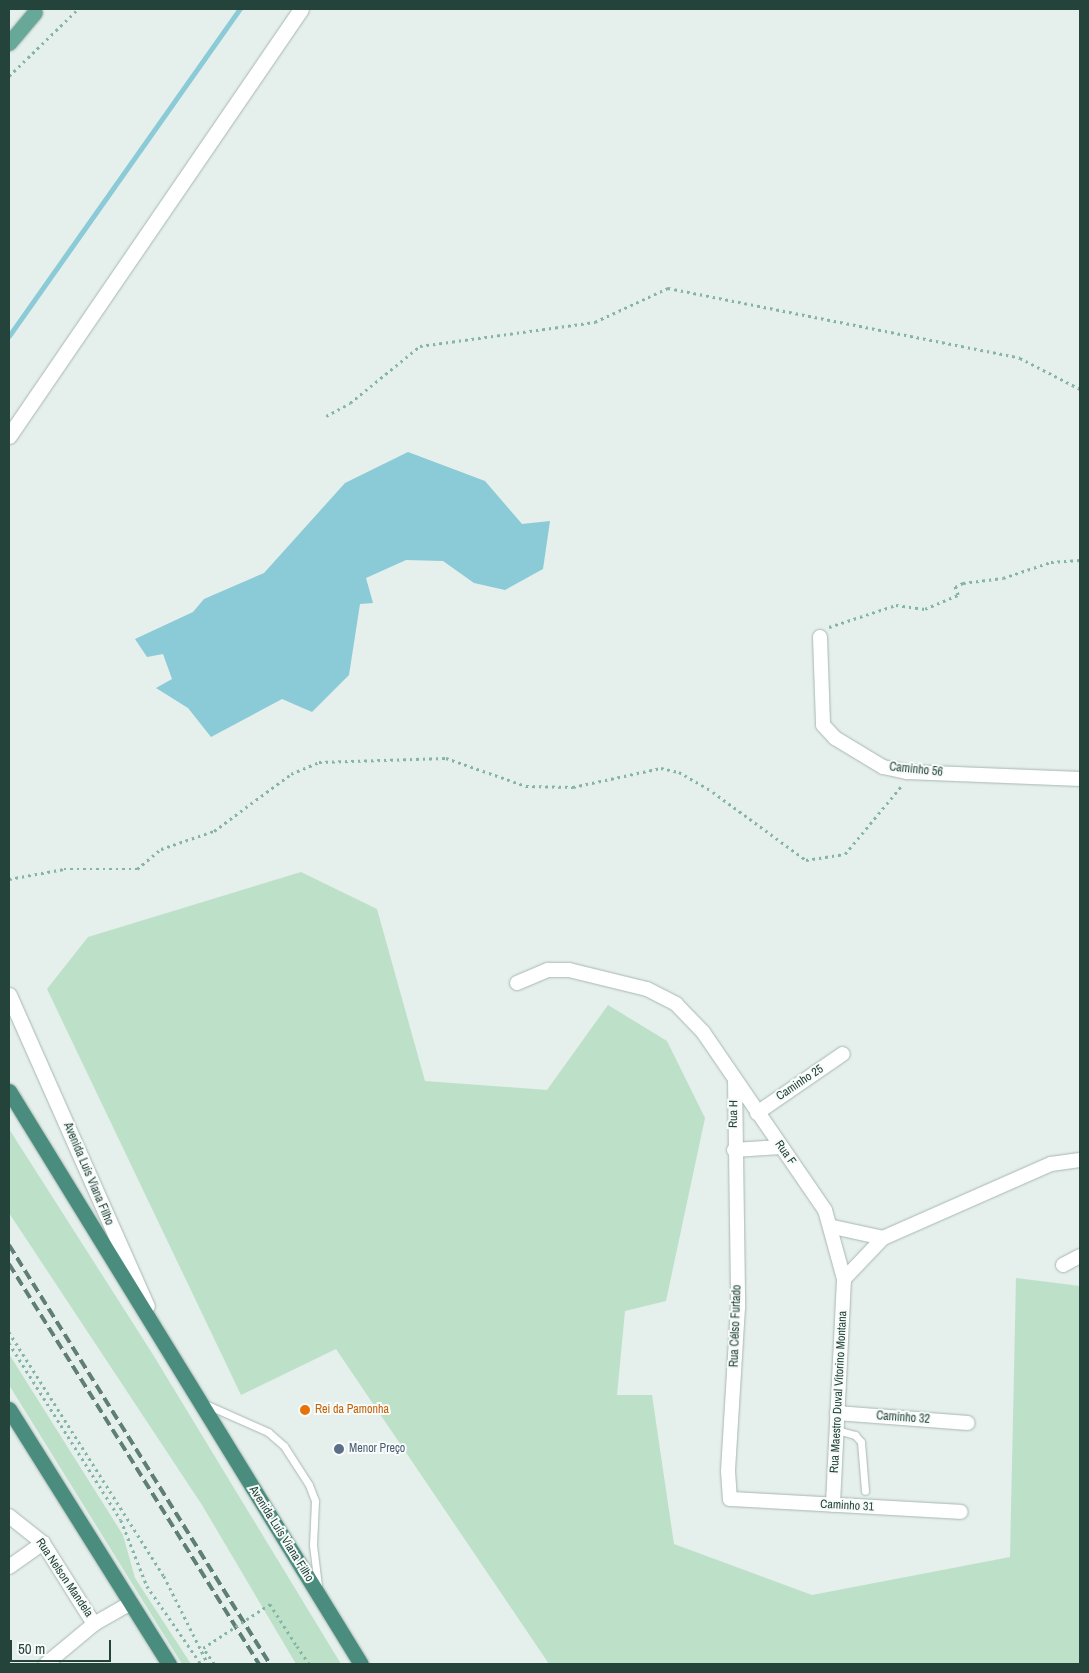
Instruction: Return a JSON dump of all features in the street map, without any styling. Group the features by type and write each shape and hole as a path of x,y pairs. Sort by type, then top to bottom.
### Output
{"highway":[{"name":"Avenida Luís Viana Filho","path":"9,1091 198,1401 319,1594 360,1664"},
{"path":"9,1409 129,1604 169,1664"}],"main road":[{"path":"9,436 301,9"},
{"path":"9,34 37,10"},
{"path":"9,43 37,10"},
{"name":"Avenida Luís Viana Filho","path":"9,995 169,1353"}],"street":[{"name":"Caminho 56","path":"820,637 820,711 826,729 883,767 912,772 1080,779"},
{"name":"Rua F","path":"516,983 555,969 663,996 703,1032 833,1227"},
{"name":"Caminho 25","path":"757,1113 843,1054"},
{"name":"Rua H","path":"734,1150 735,1079"},
{"path":"734,1150 781,1147"},
{"name":"Rua Célso Furtado","path":"733,1500 728,1485 738,1308 734,1150"},
{"path":"844,1279 883,1238 1051,1164 1080,1160"},
{"path":"833,1227 883,1238"},
{"name":"Rua Maestro Duval Vitorino Montana","path":"833,1227 844,1279 833,1505"},
{"path":"1063,1265 1080,1256"},
{"name":"Caminho 32","path":"837,1413 968,1422"},
{"name":"Caminho 31","path":"733,1500 961,1512"},
{"name":"Rua Nelson Mandela","path":"9,1516 43,1543 94,1624"},
{"path":"9,1567 43,1543"},
{"path":"46,1664 94,1624 129,1604"}],"lane":[{"path":"198,1401 268,1432 284,1446 309,1485 315,1501 313,1545 319,1594"},
{"path":"837,1430 855,1435 861,1442 864,1491"}],"path":[{"path":"9,76 78,9"},
{"path":"326,416 350,402 420,346 595,322 668,288 1020,358 1080,389"},
{"path":"820,637 818,629 896,605 925,609 958,595 955,587 963,583 1004,578 1051,562 1080,560"},
{"path":"9,879 64,869 137,868 161,849 214,832 291,774 319,762 446,758 526,786 573,787 661,768 678,772 713,792 785,848 806,860 821,861 845,854 912,772"},
{"path":"9,1332 164,1576 208,1664"},
{"path":"9,1343 121,1520 147,1586 201,1664"},
{"path":"214,1664 203,1648 270,1604 309,1664"}],"green space":[{"path":"301,872 377,909 425,1081 547,1090 608,1005 667,1041 705,1118 666,1301 625,1311 617,1395 652,1395 674,1544 812,1595 1010,1557 1016,1278 1080,1286 1080,1664 549,1664 336,1349 241,1395 47,989 88,937"},
{"path":"9,1129 152,1353 341,1664 296,1664 202,1505 9,1213"},
{"path":"9,1354 123,1535 135,1578 191,1664 182,1664 9,1385"}],"water":[{"path":"408,452 485,481 522,524 550,521 543,569 505,590 474,583 443,561 406,560 366,578 373,603 360,604 349,675 312,712 282,699 211,737 188,708 156,688 172,679 163,654 147,657 135,639 193,612 204,599 264,573 345,483"}],"waterway":[{"path":"9,336 240,9"}],"railway":[{"path":"9,1245 270,1664"},
{"path":"9,1264 259,1664"}],"place":[{"name":"Rei da Pamonha","path":"305,1410"},
{"name":"Menor Preço","path":"339,1449"}]}
